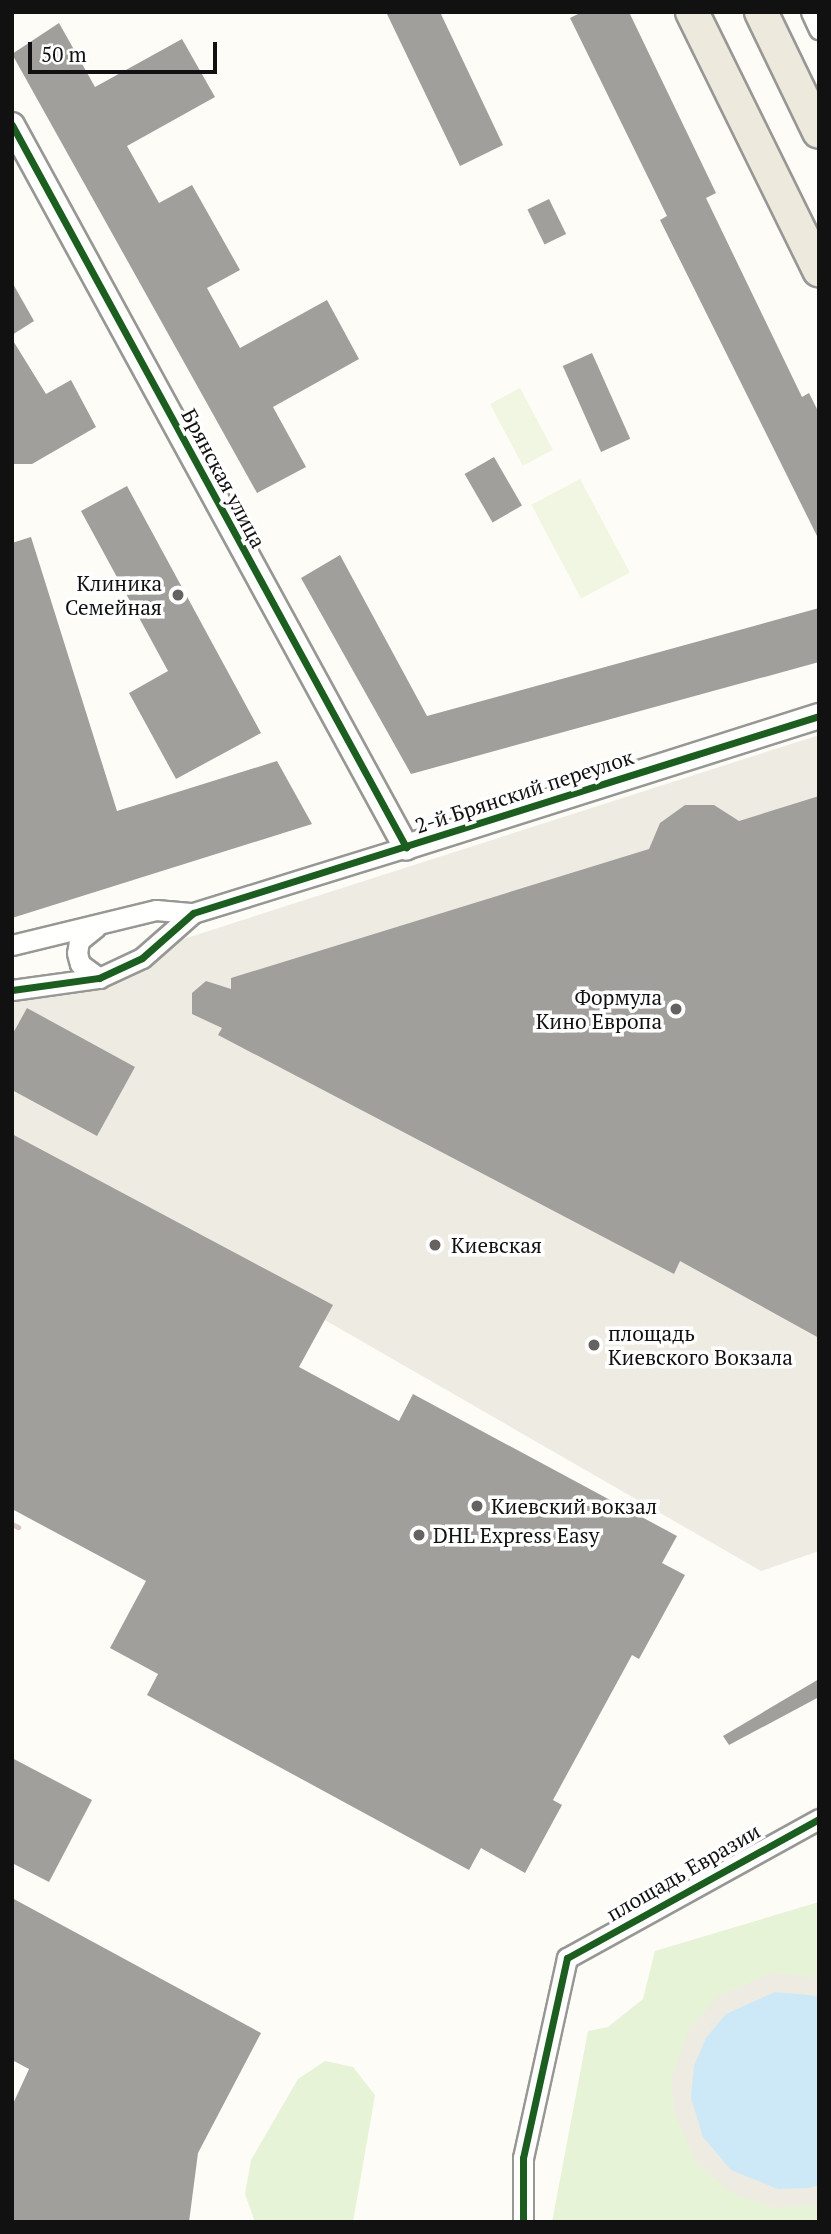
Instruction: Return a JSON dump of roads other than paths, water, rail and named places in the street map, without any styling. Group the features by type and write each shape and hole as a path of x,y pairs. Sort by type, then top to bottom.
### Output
{"main road":[{"path":"692,12 819,270"},
{"path":"761,12 819,132"}],"street":[{"path":"811,12 819,29"},
{"name":"Брянская улица","path":"12,125 406,847"},
{"name":"2-й Брянский переулок","path":"12,946 156,910 193,913 819,716"},
{"name":"2-й Брянский переулок","path":"12,990 99,978 142,958 193,913"},
{"path":"97,926 79,941 77,953 80,964 99,978"},
{"path":"782,1835 819,1806"},
{"name":"площадь Евразии","path":"523,2222 523,2158 567,1958 782,1835 819,1819"}],"water":[{"path":"775,1992 819,1996 819,2185 808,2188 778,2189 731,2170 703,2137 691,2098 694,2066 706,2038 726,2014"}],"railway":[{"path":"12,1524 18,1527"}],"place":[{"name":"Клиника Семейная","path":"178,595"},
{"name":"Формула Кино Европа","path":"676,1009"},
{"name":"Киевская","path":"435,1245"},
{"name":"площадь Киевского Вокзала","path":"594,1345"},
{"name":"Киевский вокзал","path":"477,1506"},
{"name":"DHL Express Easy","path":"419,1535"}]}
